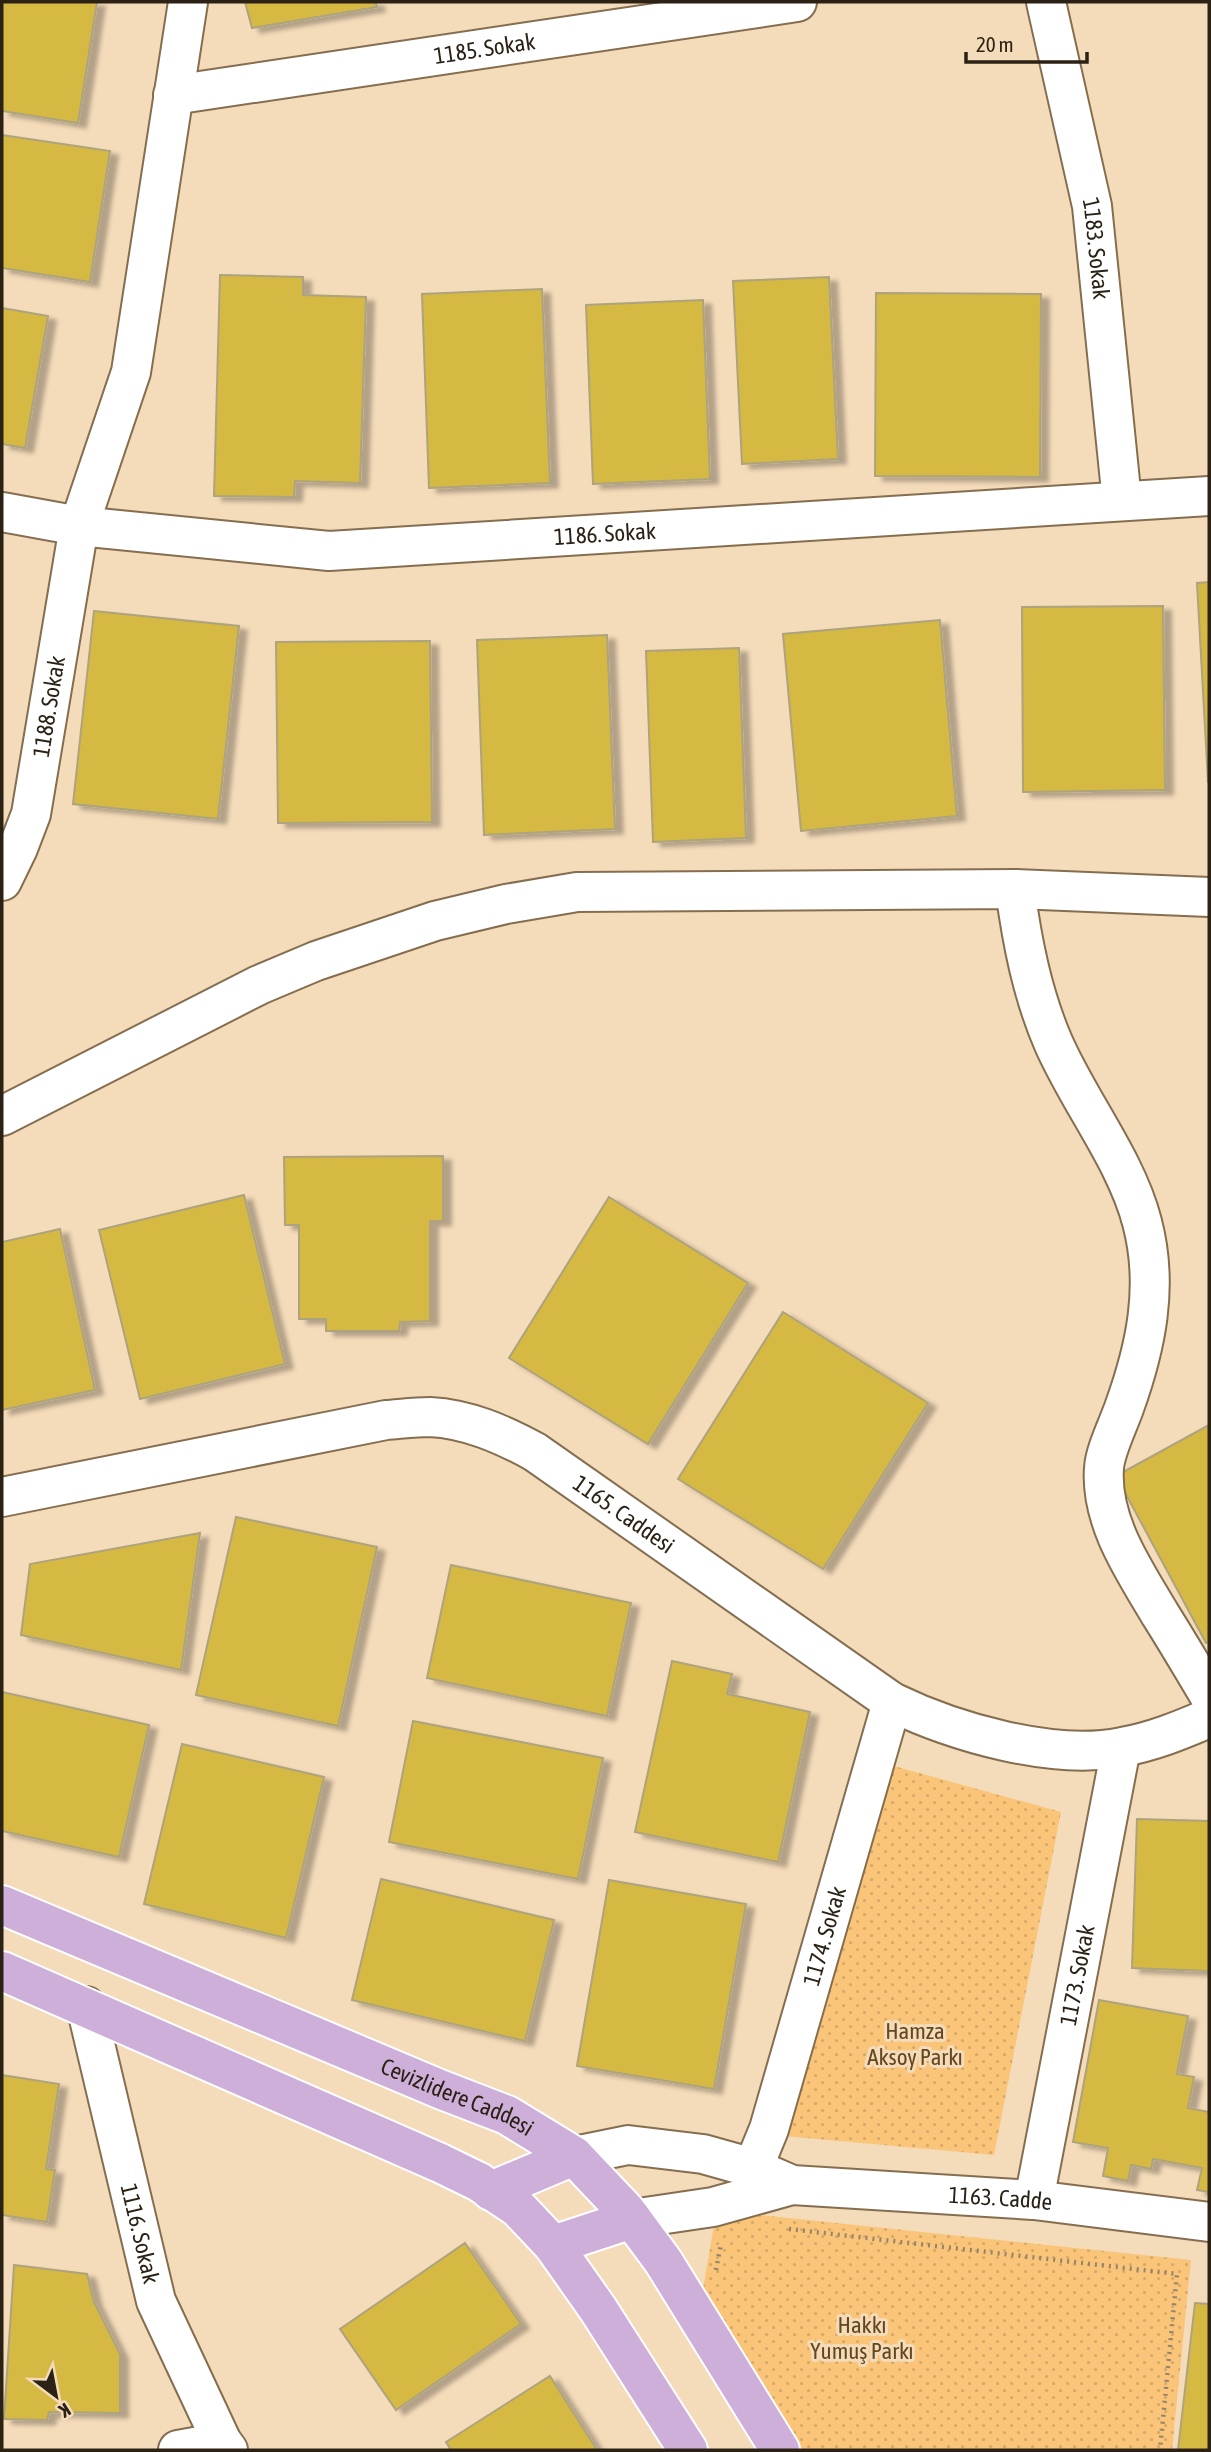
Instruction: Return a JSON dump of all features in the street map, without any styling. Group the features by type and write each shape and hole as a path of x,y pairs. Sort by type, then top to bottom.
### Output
{"main road":[{"name":"Cevizlidere Caddesi","path":"2,1905 507,2115 574,2156 632,2218 663,2261 752,2409 780,2450"},
{"path":"2,1970 440,2163 518,2208 553,2245 598,2309 688,2450"},
{"path":"491,2190 574,2156"},
{"path":"553,2245 632,2218"}],"street":[{"path":"79,526 131,372 188,2"},
{"name":"1185. Sokak","path":"173,95 797,2"},
{"name":"1183. Sokak","path":"1046,2 1092,206 1122,501"},
{"name":"1186. Sokak","path":"2,513 79,526 329,551 1209,496"},
{"name":"1188. Sokak","path":"2,881 18,848 16,811 79,526"},
{"path":"1015,889 1022,940 1035,991 1054,1042 1133,1192 1149,1254 1149,1316 1144,1345 1104,1466 1112,1523 1124,1552 1209,1695"},
{"path":"2,1116 259,985 316,961 435,921 506,904 577,892 1015,889 1209,897"},
{"name":"1165. Caddesi","path":"2,1497 386,1420 431,1417 470,1423 501,1434 535,1452 892,1702 925,1718 1041,1747 1082,1750 1121,1748 1172,1734 1209,1718"},
{"name":"1174. Sokak","path":"753,2168 769,2129 892,1702"},
{"name":"1173. Sokak","path":"1034,2200 1121,1748"},
{"name":"1116. Sokak","path":"86,2006 156,2301 225,2446"},
{"name":"1163. Cadde","path":"574,2156 628,2145 703,2154 753,2168 792,2185"},
{"name":"1163. Cadde","path":"632,2218 713,2207 792,2185 1034,2200 1209,2222"},
{"path":"178,2450 225,2446"}],"path":[{"path":"779,2228 1177,2274 1160,2450"},
{"path":"715,2277 723,2233"}],"green space":[{"name":"Hamza Aksoy Parkı","path":"894,1766 1061,1812 994,2155 784,2136"},
{"name":"Hakkı Yumuş Parkı","path":"749,2214 1191,2260 1172,2450 803,2450 742,2365 703,2289 714,2225"}],"building":[{"path":"2,2 97,2 78,123 2,111"},
{"path":"245,2 376,2 377,7 252,28"},
{"path":"2,135 110,151 90,282 2,268"},
{"path":"220,275 303,277 303,295 366,297 360,483 295,481 294,497 214,496"},
{"path":"829,277 838,459 742,464 733,281"},
{"path":"542,289 550,483 429,488 422,294"},
{"path":"876,293 1041,294 1040,477 875,476"},
{"path":"703,300 710,479 593,484 586,305"},
{"path":"2,308 48,316 25,448 2,444"},
{"path":"1209,582 1209,782 1208,782 1197,583"},
{"path":"1163,606 1165,790 1023,792 1022,607"},
{"path":"94,611 239,626 218,819 73,804"},
{"path":"940,620 957,816 801,831 783,634"},
{"path":"607,635 615,829 484,835 477,640"},
{"path":"430,641 432,822 278,823 276,642"},
{"path":"739,648 746,838 653,842 646,651"},
{"path":"443,1156 443,1221 430,1221 430,1321 400,1322 399,1331 326,1331 326,1319 299,1319 299,1225 285,1225 284,1157"},
{"path":"244,1195 285,1364 140,1399 99,1230"},
{"path":"609,1197 748,1283 648,1444 509,1358"},
{"path":"60,1229 95,1390 2,1410 2,1242"},
{"path":"783,1312 928,1403 823,1569 678,1479"},
{"path":"1209,1425 1209,1642 1206,1643 1116,1476"},
{"path":"236,1517 377,1547 338,1726 196,1695"},
{"path":"200,1533 181,1670 21,1635 30,1564"},
{"path":"451,1565 631,1603 607,1716 427,1678"},
{"path":"672,1661 732,1674 727,1694 810,1712 778,1862 635,1832"},
{"path":"2,1692 149,1725 119,1857 2,1831"},
{"path":"413,1721 603,1758 578,1879 389,1842"},
{"path":"182,1744 324,1777 286,1938 144,1904"},
{"path":"1137,1819 1209,1821 1209,1971 1132,1968"},
{"path":"381,1879 554,1920 525,2041 352,2000"},
{"path":"609,1880 746,1904 714,2089 577,2066"},
{"path":"1099,2000 1188,2016 1177,2074 1194,2077 1188,2108 1209,2112 1209,2192 1197,2190 1202,2168 1153,2159 1151,2169 1131,2165 1128,2181 1103,2176 1108,2148 1073,2142"},
{"path":"2,2075 59,2084 46,2169 55,2170 47,2222 2,2215"},
{"path":"465,2243 521,2324 396,2410 340,2329"},
{"path":"14,2265 87,2274 94,2302 120,2354 120,2413 49,2412 47,2420 4,2419"},
{"path":"1195,2303 1209,2304 1209,2450 1178,2450"},
{"path":"550,2376 597,2450 451,2450 446,2442"}]}
